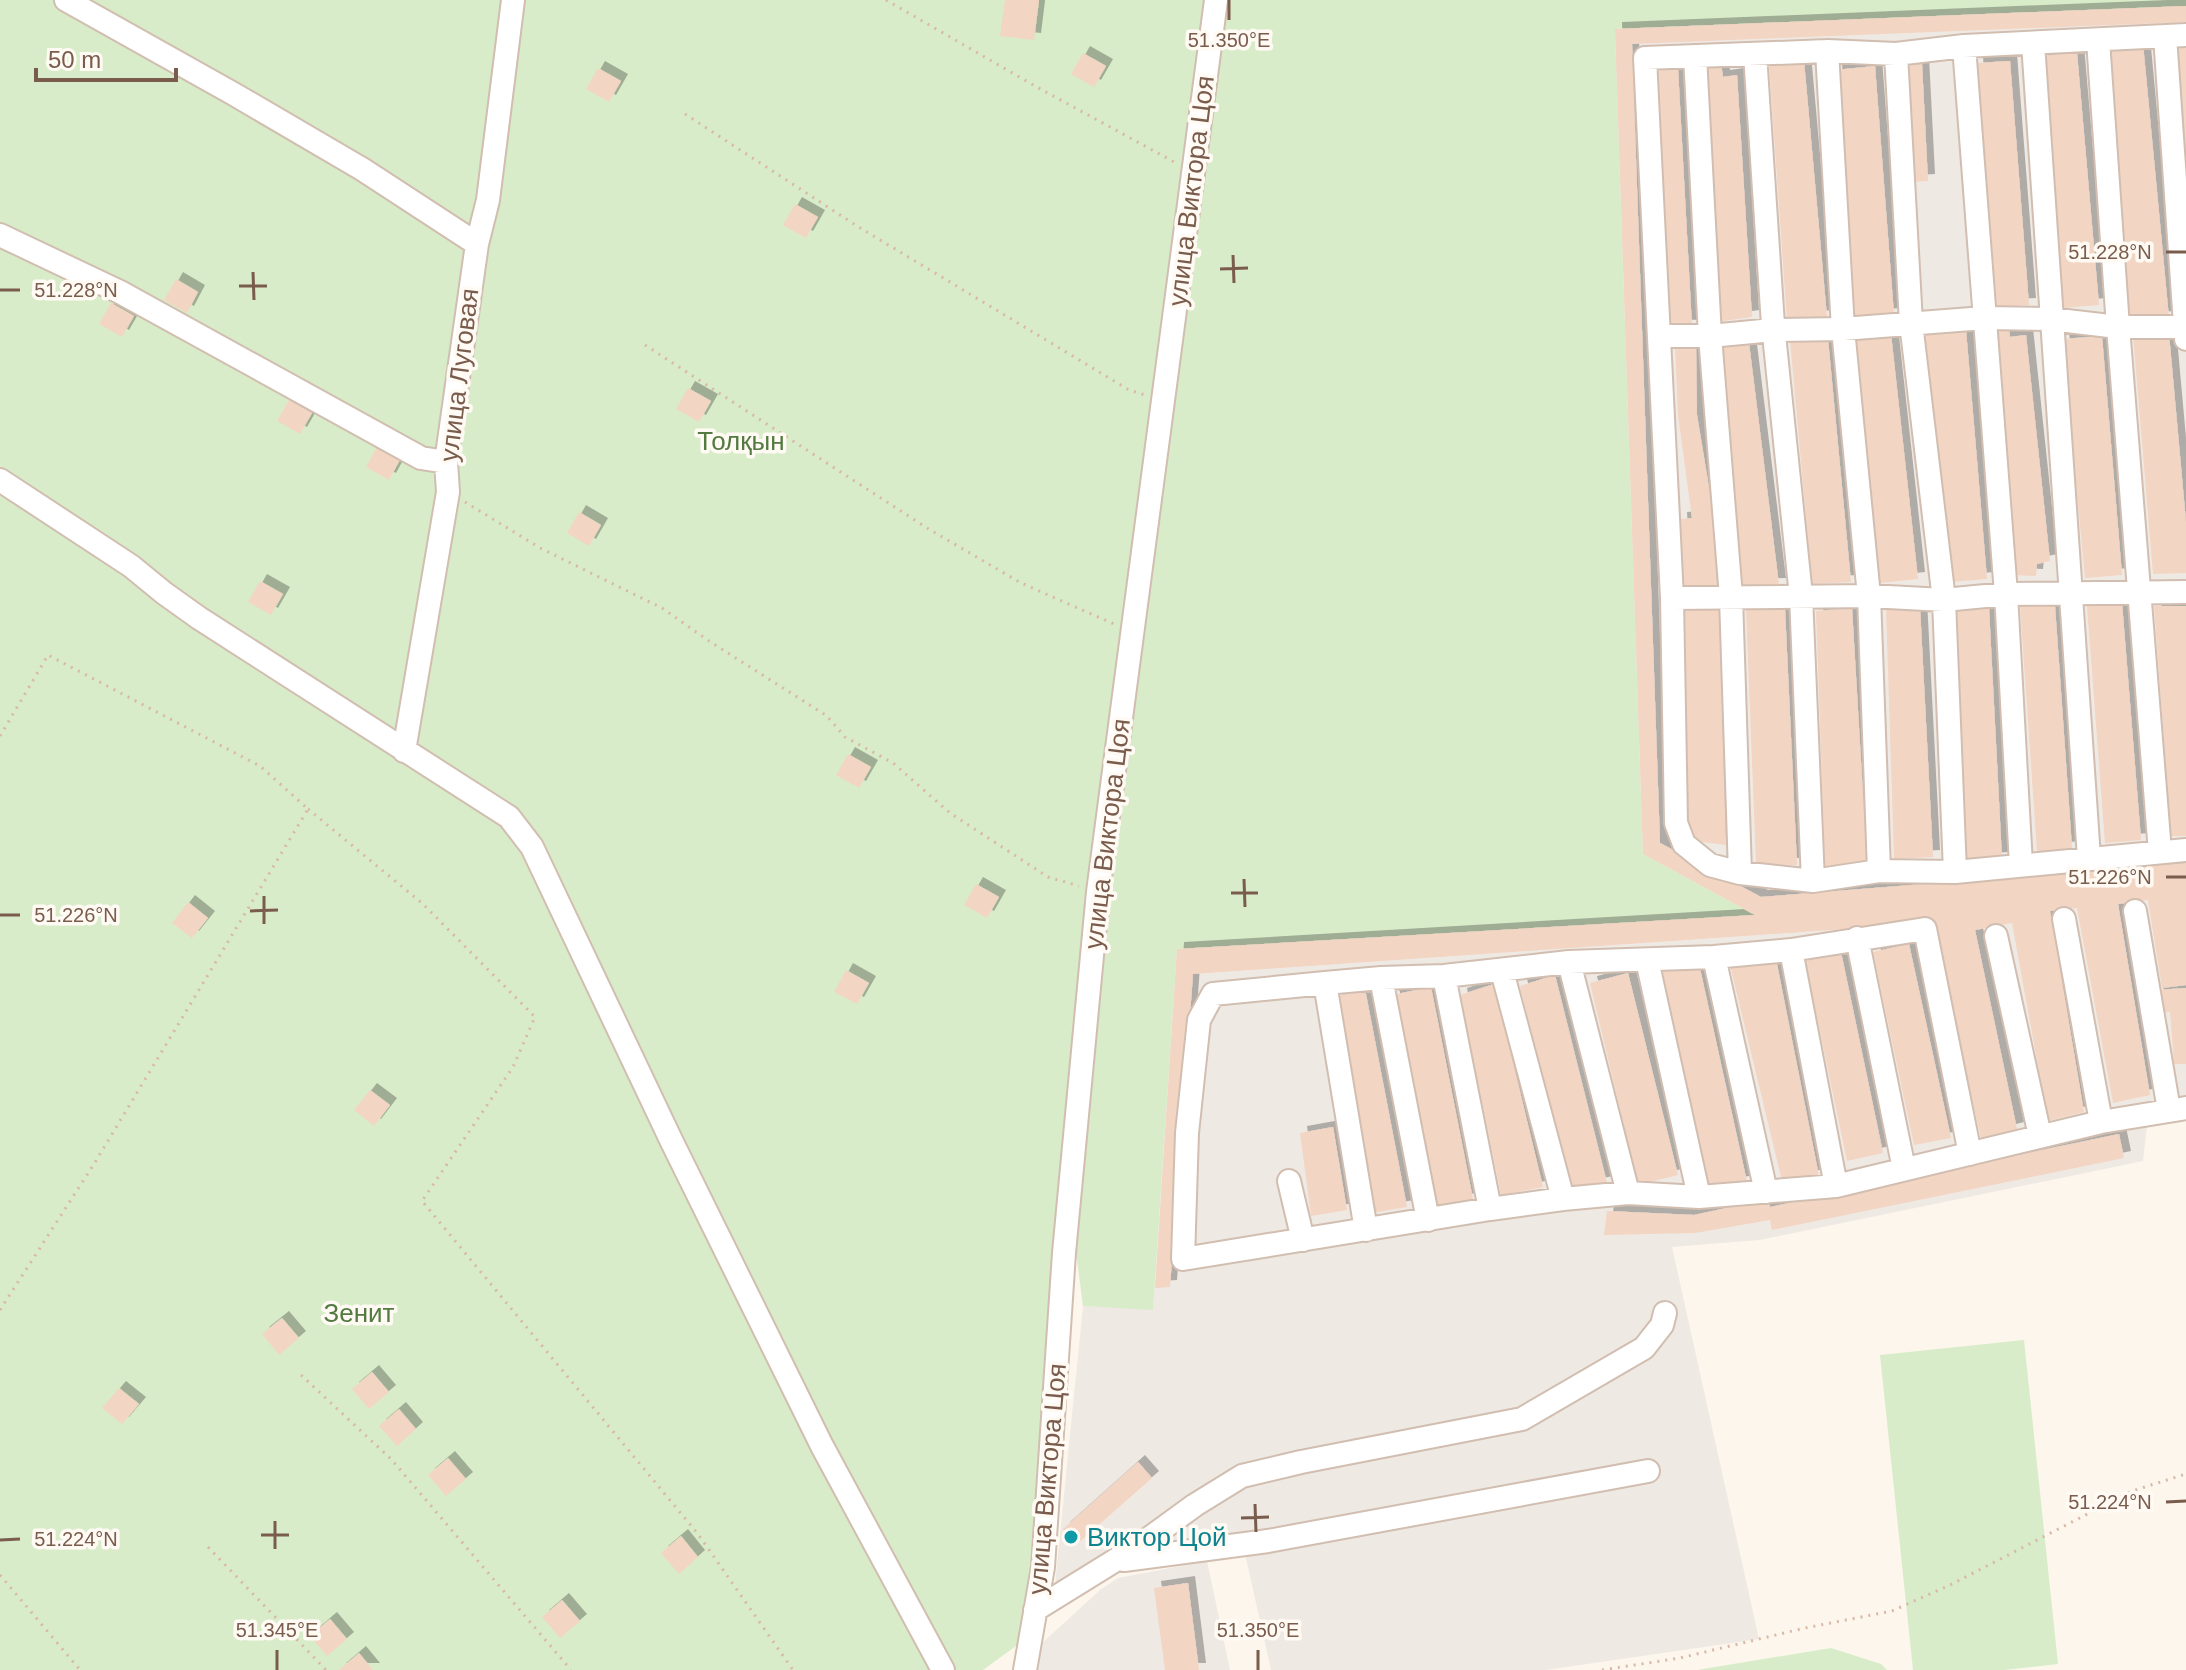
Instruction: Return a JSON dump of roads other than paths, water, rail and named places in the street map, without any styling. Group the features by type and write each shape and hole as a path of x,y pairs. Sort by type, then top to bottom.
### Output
{"street":[{"path":"66,0 362,169 477,244"},
{"name":"улица Луговая","path":"404,751 448,492 446,462 477,244 488,200 513,0"},
{"name":"улица Виктора Цоя","path":"1025,1670 1043,1567 1064,1253 1098,892 1216,0"},
{"path":"1659,336 1843,329 1984,318 2050,319 2186,331 2176,36 1964,46 1896,54 1827,51 1645,58 1672,598 1676,823 1684,844 1710,865 1740,873 1813,881 1879,871 1955,872 2186,850"},
{"path":"2098,40 2160,852"},
{"path":"2033,43 2089,858"},
{"path":"1964,46 2006,594 2021,865"},
{"path":"1827,51 1843,329 1869,596 1879,871"},
{"path":"1755,54 1773,330 1801,596 1813,881"},
{"path":"1896,54 1911,323 1944,600 1955,872"},
{"path":"1695,56 1710,336 1731,597 1740,873"},
{"path":"0,235 120,292 421,458 446,462"},
{"path":"0,480 131,566 199,618 509,817 532,847 671,1140 822,1446 943,1670"},
{"path":"1672,598 1869,596 1944,600 2006,594 2186,592"},
{"path":"1970,1154 1925,929 1791,950 1714,957 1569,962 1502,971 1381,978 1213,994 1199,1020 1187,1133 1183,1259 1563,1199 1628,1193 1699,1197 1836,1186 1970,1154 2040,1136 2101,1122 2178,1109 2135,911"},
{"path":"2064,919 2101,1122"},
{"path":"1996,936 2040,1136"},
{"path":"1857,938 1904,1169"},
{"path":"1791,950 1836,1186"},
{"path":"1714,957 1766,1192"},
{"path":"1647,960 1699,1197"},
{"path":"1569,962 1628,1193"},
{"path":"1502,971 1563,1199"},
{"path":"1444,976 1490,1209"},
{"path":"1381,978 1428,1220"},
{"path":"1325,983 1366,1230"},
{"path":"1289,1181 1303,1240"},
{"path":"1035,1610 1140,1545 1242,1476 1522,1419 1644,1348 1662,1325 1665,1313"},
{"path":"1115,1561 1268,1541 1648,1471"}],"place":[{"name":"Виктор Цой","path":"1071,1537"}],"park label":[{"name":"Толқын","path":"741,441"},
{"name":"Зенит","path":"359,1313"}]}
